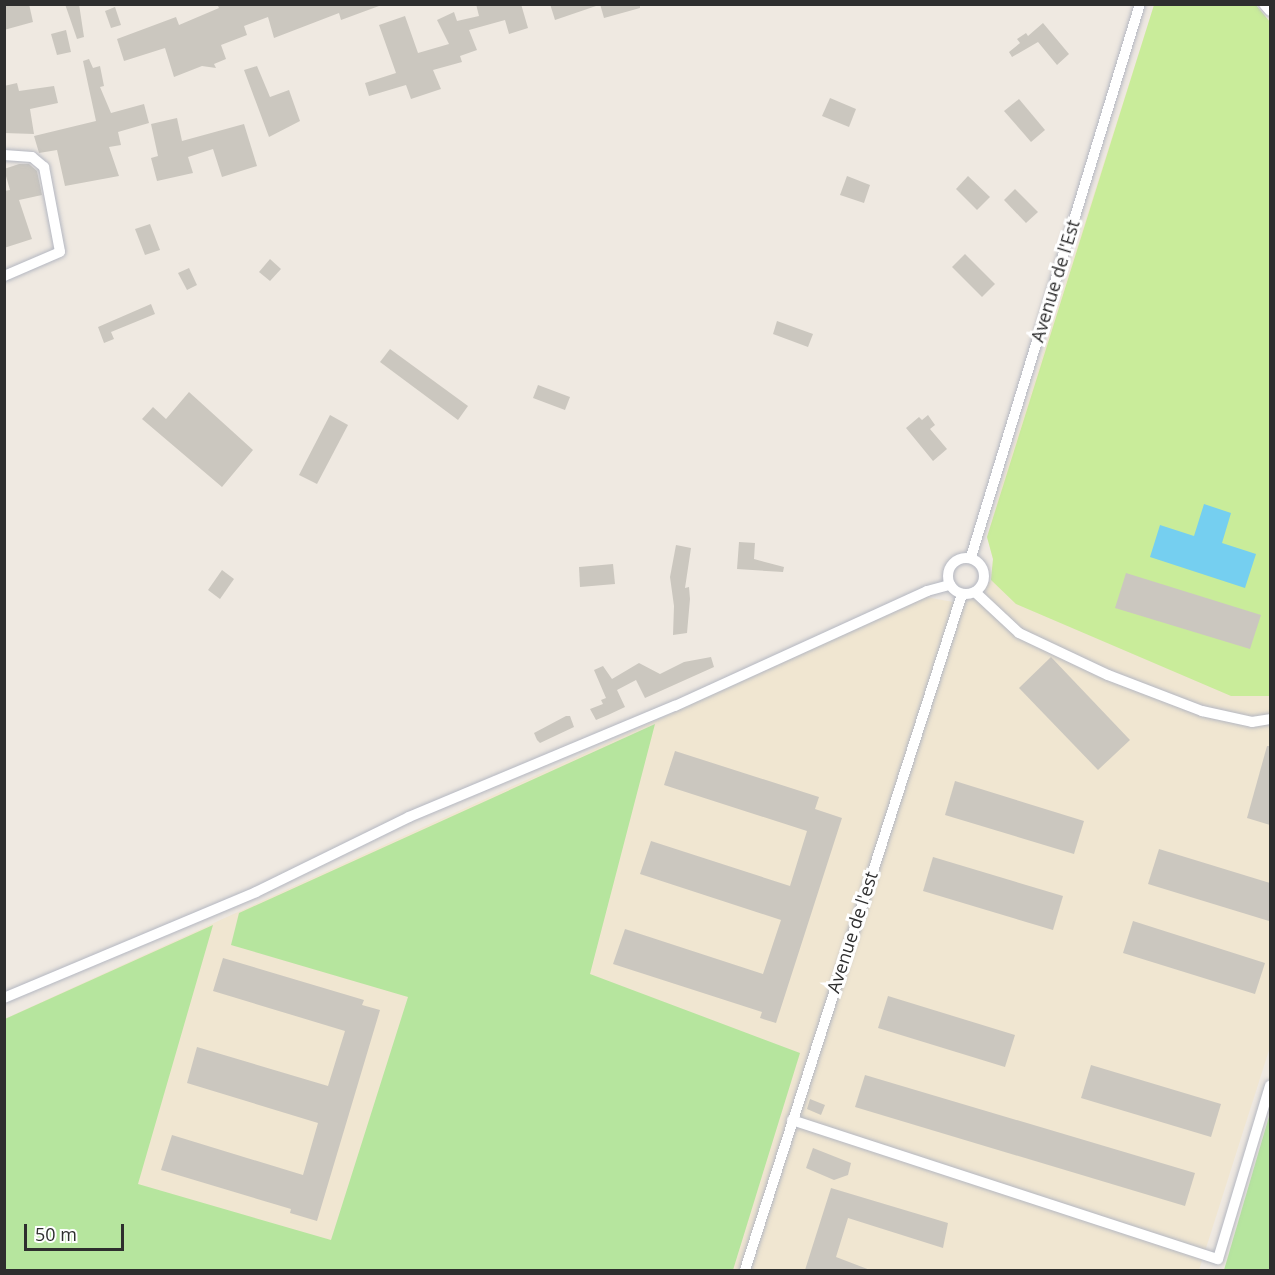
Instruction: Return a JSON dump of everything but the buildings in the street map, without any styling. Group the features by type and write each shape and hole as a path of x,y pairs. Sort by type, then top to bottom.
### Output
{"street":[{"name":"Avenue de l'Est","path":"971,557 1140,4"},
{"path":"1264,4 1270,11"},
{"path":"4,154 32,157 44,167 60,252 4,276"},
{"path":"971,557 984,572 983,584 975,592 962,594 950,585 950,566 971,557"},
{"path":"4,998 256,892 409,817 675,706 927,591 950,585"},
{"path":"975,592 1019,633 1108,675 1202,711 1252,722 1270,719"},
{"name":"Avenue de l'est","path":"745,1270 962,594"},
{"path":"792,1120 1218,1258 1270,1086"}],"shaded area":[{"path":"1154,5 1256,5 1270,22 1270,1047 1199,1270 5,1270 4,1019 926,597 953,602 979,594 991,580 993,559 987,537 1005,473"}],"green space":[{"path":"1154,5 1256,5 1270,22 1270,696 1231,696 1016,604 991,580 993,559 987,537"},
{"path":"655,724 590,974 800,1053 733,1270 5,1270 5,1019 213,925 138,1184 331,1240 408,997 231,945 239,913"},
{"path":"1270,1113 1270,1270 1224,1270"}],"water":[{"path":"1204,504 1231,513 1222,543 1256,554 1245,588 1150,557 1160,525 1194,536"}]}
